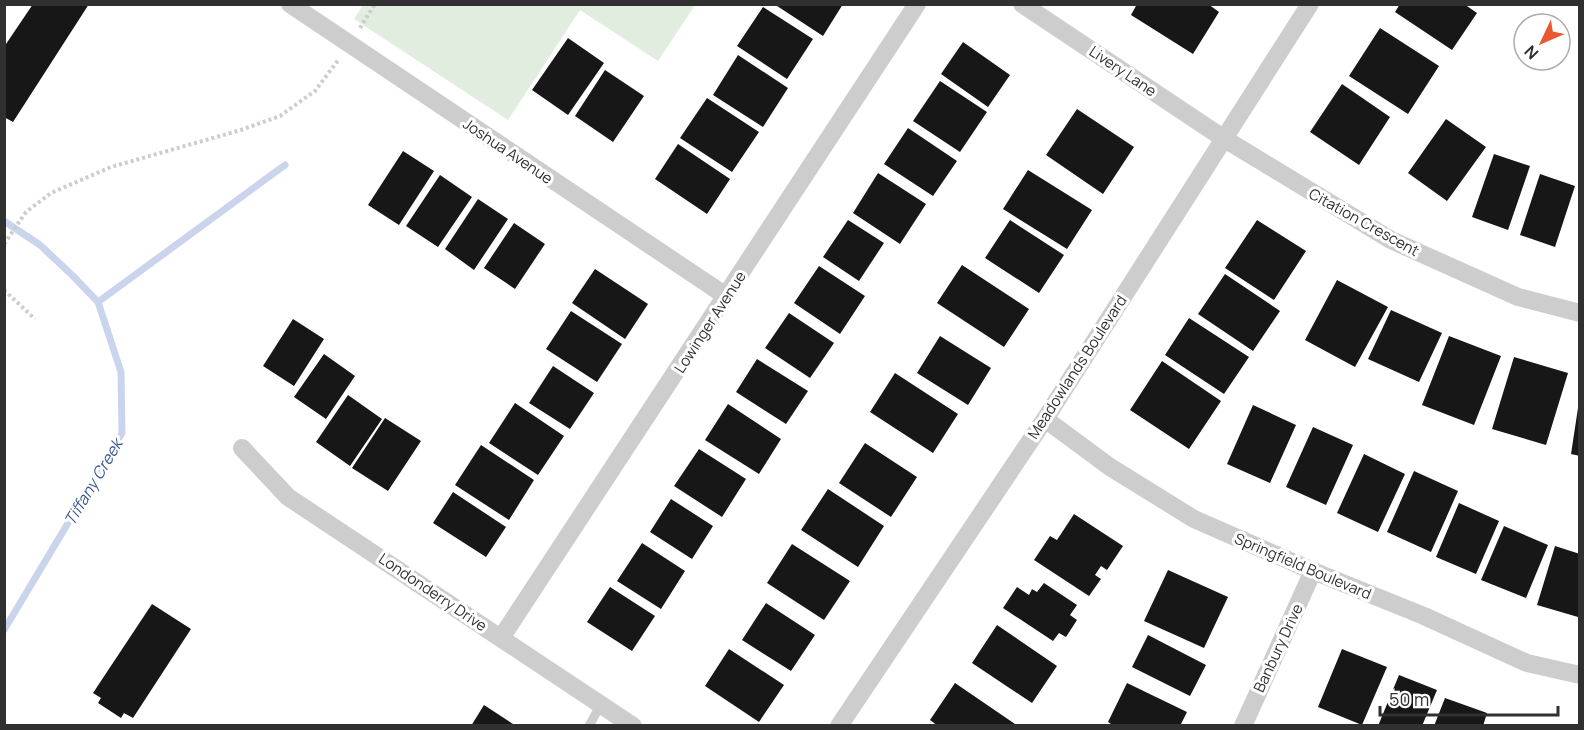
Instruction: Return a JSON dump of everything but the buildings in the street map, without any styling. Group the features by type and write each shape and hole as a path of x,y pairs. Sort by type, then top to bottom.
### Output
{"street":[{"name":"Joshua Avenue","path":"290,4 726,296"},
{"name":"Lowinger Avenue","path":"501,638 917,4"},
{"name":"Livery Lane","path":"1022,4 1223,138"},
{"name":"Meadowlands Boulevard","path":"838,726 1044,419 1310,4"},
{"name":"Citation Crescent","path":"1223,138 1391,240 1518,297 1580,313"},
{"name":"Springfield Boulevard","path":"1044,419 1110,467 1194,519 1424,616 1527,663 1580,675"},
{"name":"Londonderry Drive","path":"242,448 288,497 633,726"},
{"name":"Banbury Drive","path":"1243,726 1313,571"}],"lane":[{"path":"589,726 601,705"}],"path":[{"path":"4,244 26,212 51,193 111,167 241,130 280,116 315,92 375,4"},
{"path":"4,290 35,319"}],"green space":[{"path":"363,5 695,5 658,61 580,10 508,120 354,19"}],"waterway":[{"path":"98,302 285,165"},
{"name":"Tiffany Creek","path":"4,221 40,245 98,302 121,372 122,433 4,630"}]}
